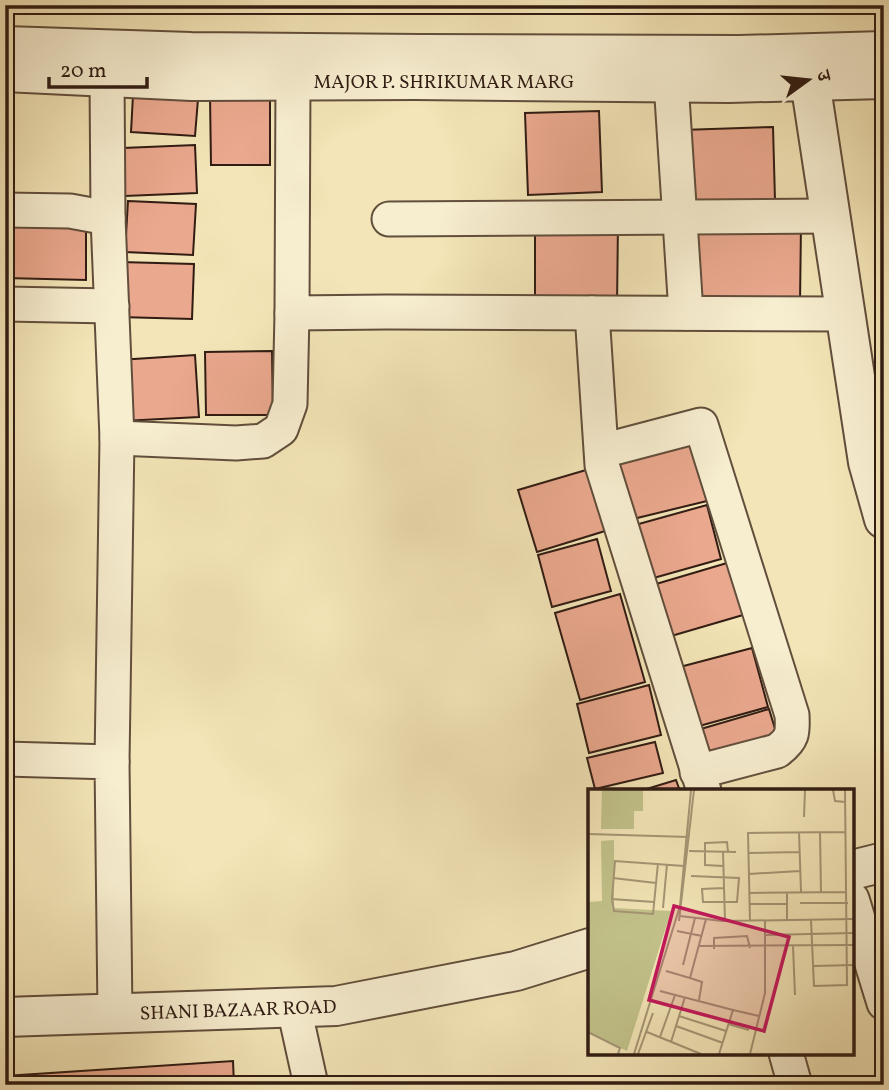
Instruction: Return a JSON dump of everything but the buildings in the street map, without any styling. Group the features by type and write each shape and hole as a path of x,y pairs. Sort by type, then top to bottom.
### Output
{"street":[{"name":"MAJOR P. SHRIKUMAR MARG","path":"5,46 191,52 726,55 884,79"},
{"name":"MAJOR P. SHRIKUMAR MARG","path":"5,72 192,81 671,82 809,67 884,51"},
{"path":"809,67 868,462 878,479 884,519"},
{"path":"107,77 108,219 117,438 112,762 115,1014"},
{"path":"117,438 263,442 281,429 290,404 293,80"},
{"path":"671,82 686,313"},
{"path":"5,210 69,211 108,219"},
{"path":"389,219 831,216"},
{"path":"5,303 112,306"},
{"path":"292,313 845,313"},
{"path":"592,313 601,451 602,465 700,781 777,751 788,743 793,731 792,715 701,425 601,451"},
{"path":"5,759 112,762"},
{"path":"854,870 884,862"},
{"path":"854,906 884,1003"},
{"name":"SHANI BAZAAR ROAD","path":"5,1017 336,1006 516,971 588,949"},
{"path":"294,1008 311,1085"},
{"path":"786,1055 794,1085"}]}
